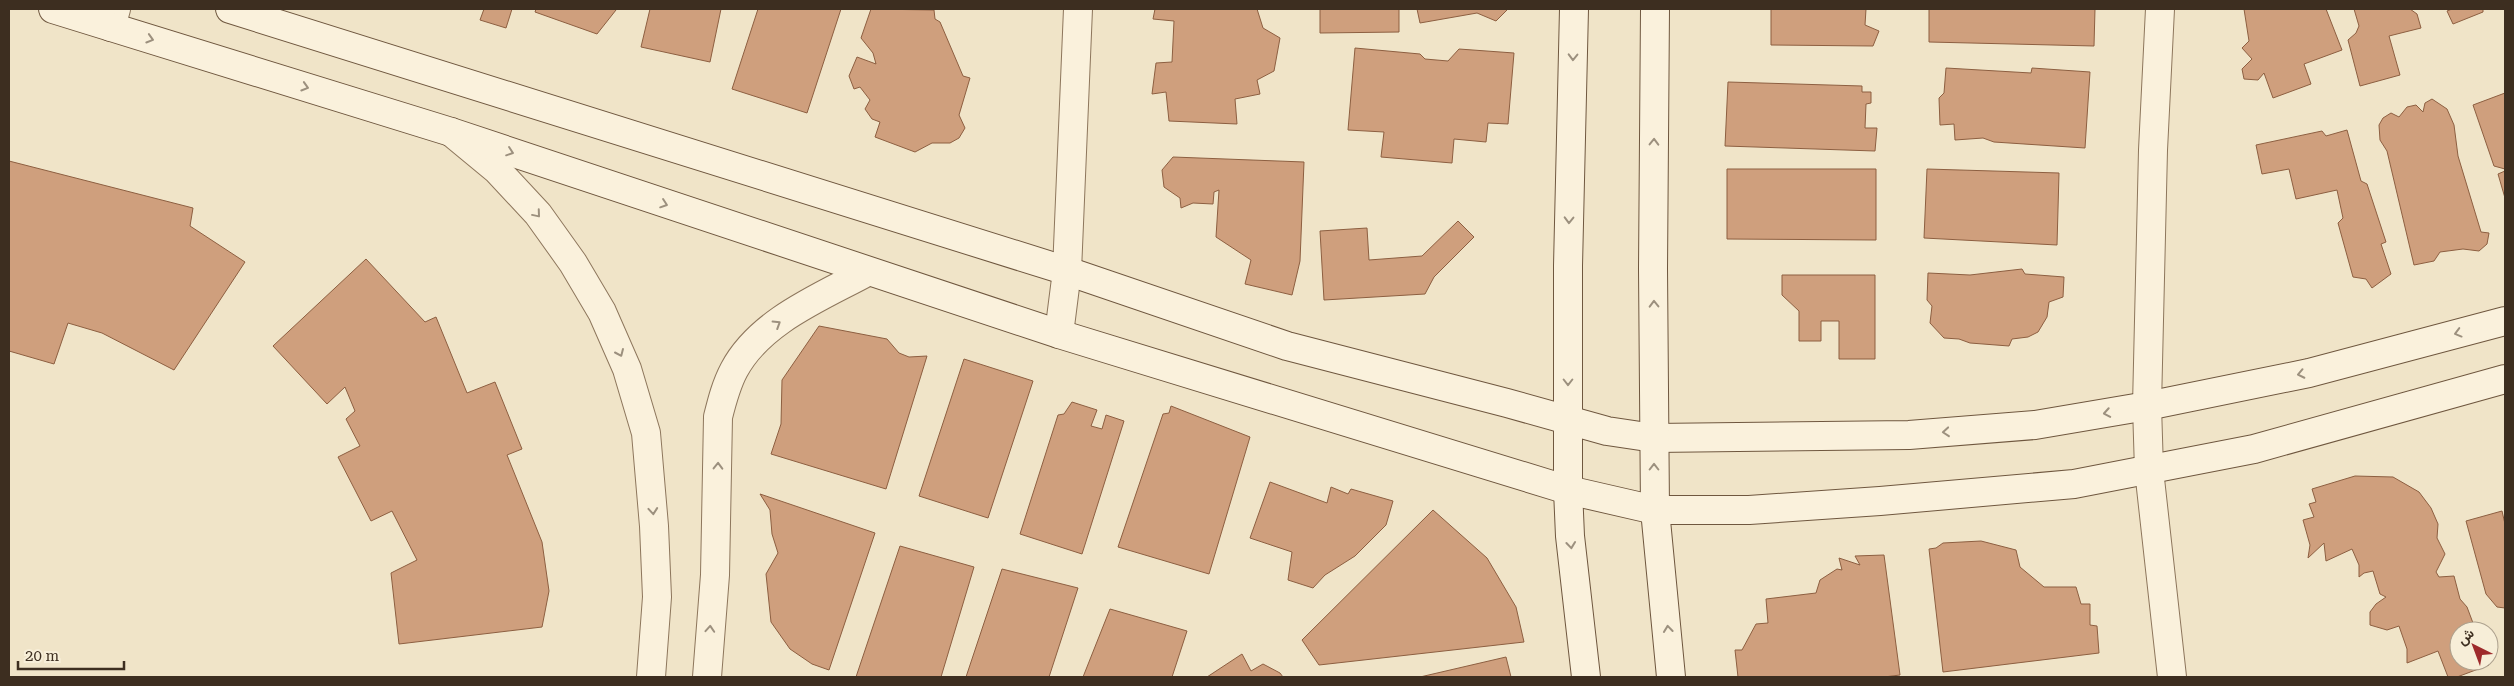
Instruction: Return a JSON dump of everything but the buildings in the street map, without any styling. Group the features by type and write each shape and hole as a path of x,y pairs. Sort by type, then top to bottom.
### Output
{"street":[{"path":"53,9 113,18 867,272 1059,334 1568,490 1654,510 1749,510 2074,484 2254,449 2505,379"},
{"path":"230,9 1067,271 1287,346 1607,431 1654,438 1909,436 2035,425 2147,406 2309,373 2505,321"},
{"path":"1059,334 1067,271 1078,9"},
{"path":"1574,9 1568,266 1568,490 1570,536 1586,677"},
{"path":"1655,9 1654,510 1671,677"},
{"path":"2160,9 2152,150 2147,406 2149,470 2172,677"},
{"path":"451,132 497,170 538,214 573,263 602,312 627,369 646,433 654,526 657,597 651,677"},
{"path":"714,672 714,575 718,417 724,393 734,370 749,349 766,331 867,272"}]}
